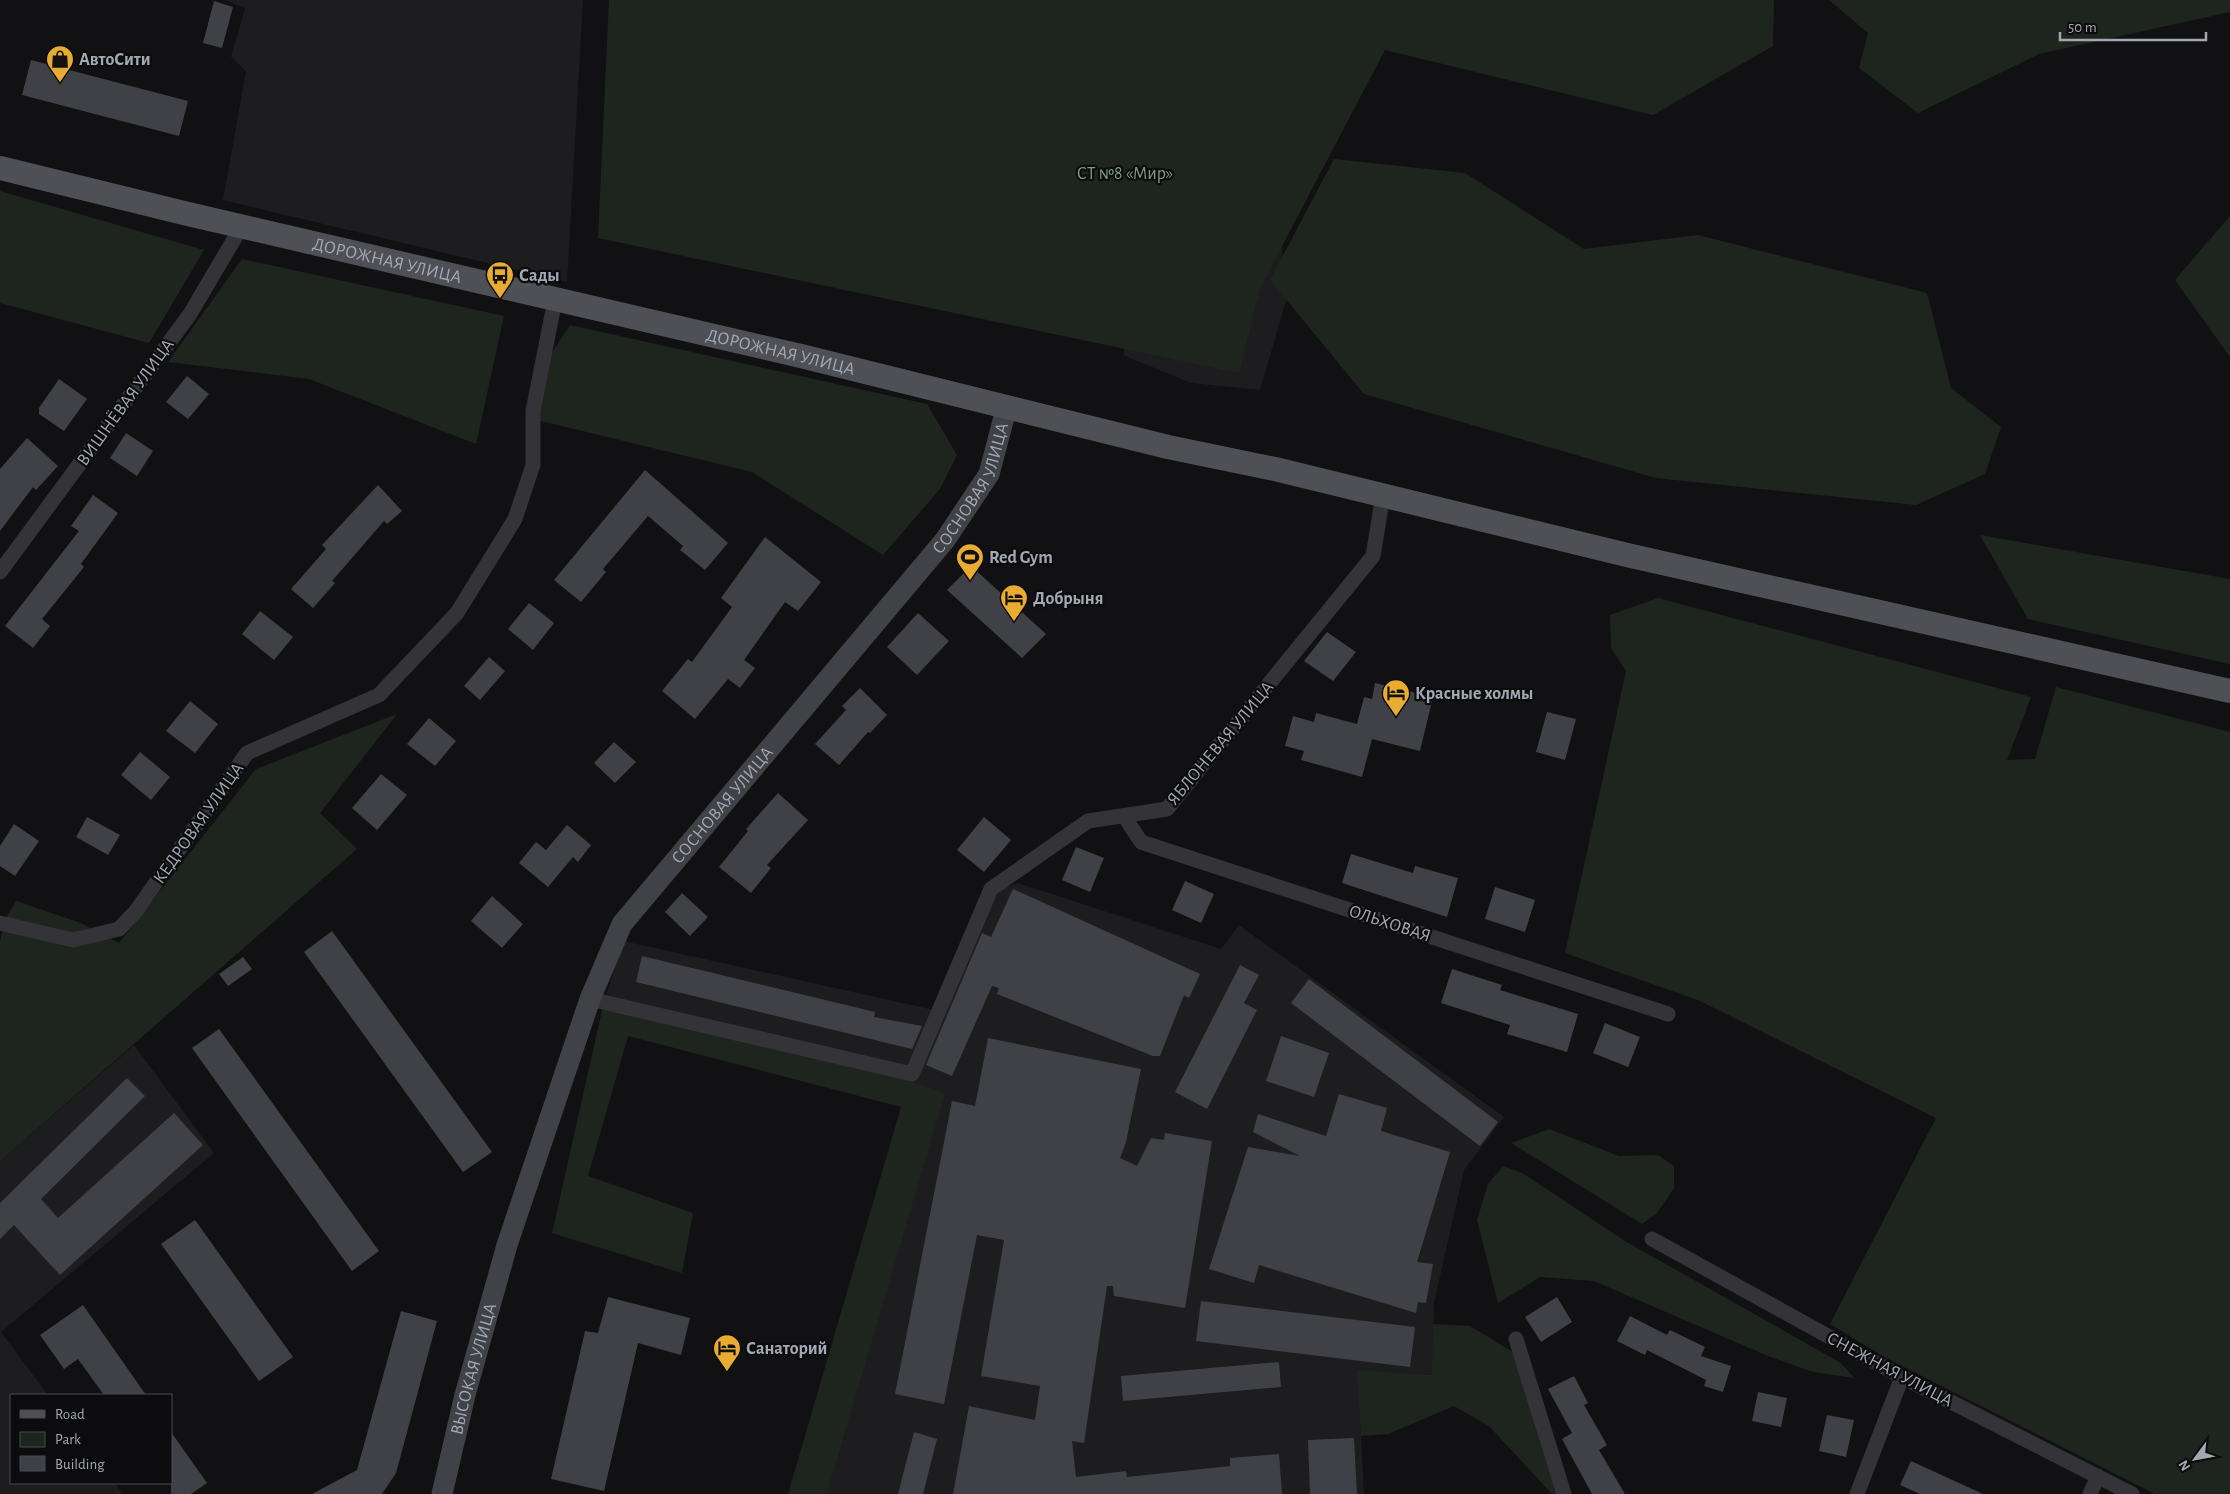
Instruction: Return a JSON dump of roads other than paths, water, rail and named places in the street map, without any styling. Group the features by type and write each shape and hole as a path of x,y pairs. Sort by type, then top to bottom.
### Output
{"main road":[{"name":"ДОРОЖНАЯ УЛИЦА","path":"0,168 555,300 805,357 1168,446 1384,495 1627,555 2230,691"}],"street":[{"name":"ВИШНЁВАЯ УЛИЦА","path":"0,572 190,314 242,226"},
{"name":"КЕДРОВАЯ УЛИЦА","path":"0,923 73,940 119,929 136,911 247,753 379,695 457,613 515,519 534,466 533,411 555,300"},
{"name":"СОСНОВАЯ УЛИЦА","path":"508,1246 590,999 622,924 945,540 989,474 1007,406"},
{"name":"ЯБЛОНЕВАЯ УЛИЦА","path":"590,999 912,1074 991,889 1088,821 1167,809 1373,556 1384,495"},
{"name":"ОЛЬХОВАЯ","path":"1124,816 1141,842 1668,1014"},
{"name":"СНЕЖНАЯ УЛИЦА","path":"1652,1239 1902,1377 2132,1494"},
{"name":"ВЫСОКАЯ УЛИЦА","path":"442,1494 465,1394 508,1246"},
{"path":"1516,1339 1564,1494"},
{"path":"1857,1494 1902,1377"},
{"path":"2090,1494 2098,1476"}],"place":[{"name":"АвтоСити","path":"60,83"},
{"name":"Сады","path":"500,299"},
{"name":"Red Gym","path":"970,581"},
{"name":"Добрыня","path":"1014,622"},
{"name":"Красные холмы","path":"1396,717"},
{"name":"Санаторий","path":"727,1372"}],"park label":[{"name":"СТ №8 «Мир»","path":"1125,173"}]}
